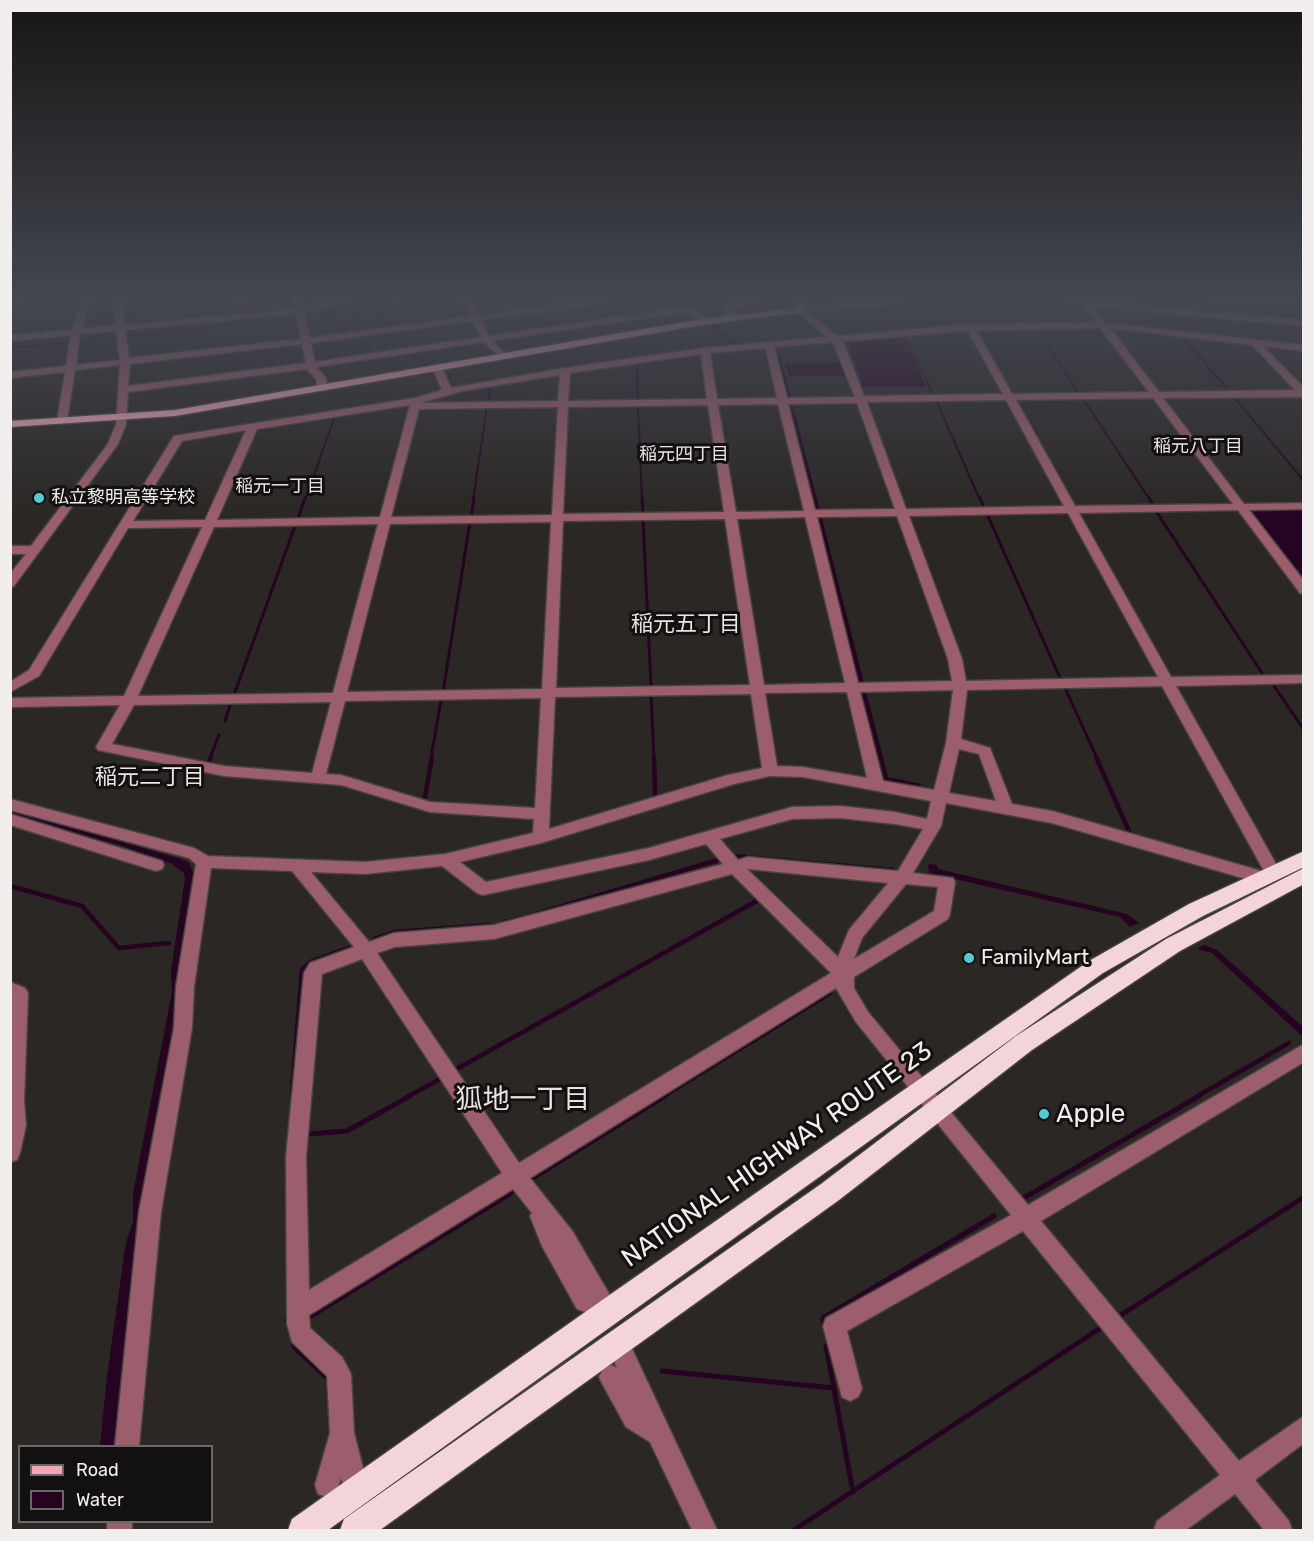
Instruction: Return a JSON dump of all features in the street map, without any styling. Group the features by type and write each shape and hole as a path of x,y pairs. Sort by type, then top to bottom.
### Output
{"highway":[{"name":"NATIONAL HIGHWAY ROUTE 23","path":"303,1530 357,1491 596,1306 929,1098 1024,1043 1113,982 1289,874"},
{"name":"NATIONAL HIGHWAY ROUTE 23","path":"355,1530 830,1192 929,1098"}],"main road":[{"path":"10,424 175,413 403,374"}],"street":[{"path":"62,421 70,374"},
{"path":"10,583 113,444 123,417 125,374"},
{"path":"124,390 249,374"},
{"path":"318,374 321,378 322,388"},
{"path":"440,374 448,392"},
{"path":"415,404 448,392 554,374"},
{"path":"541,837 565,374"},
{"path":"710,374 770,771"},
{"path":"778,374 859,688 876,784"},
{"path":"852,374 955,658 960,686 953,743 933,826 903,876 855,934 845,960 845,989 854,1006 1280,1530"},
{"path":"995,374 1167,681 1289,874"},
{"path":"1139,374 1304,590"},
{"path":"1284,374 1303,393"},
{"path":"10,688 34,673 178,438 415,404 565,404 1303,393"},
{"path":"318,777 415,404"},
{"path":"253,427 211,524 128,702 104,747 224,771 341,780 430,807 541,814"},
{"path":"124,525 1304,506"},
{"path":"10,550 34,550"},
{"path":"10,672 27,677"},
{"path":"10,703 1304,679"},
{"path":"953,743 977,747 985,751 1006,809"},
{"path":"10,804 194,854 204,862 298,868 365,868 445,860 541,837 659,800 770,771 803,772 1052,817 1289,874"},
{"path":"445,860 483,889 710,838 770,818 813,811 895,818 933,826"},
{"path":"10,819 156,865"},
{"path":"710,838 733,865 844,974"},
{"path":"127,1445 150,1212 183,1028 185,987 204,862"},
{"path":"300,1308 517,1178 942,914 947,882 748,863 733,865 494,932 394,940 316,968 313,973 296,1157 300,1334 334,1365 339,1374 342,1433 357,1491"},
{"path":"298,868 366,950 535,1202 550,1239 596,1306"},
{"path":"10,989 19,993 12,1101 16,1125 10,1153"},
{"path":"850,1389 834,1326 1026,1218 1304,1052"},
{"path":"617,1342 658,1434 705,1530"},
{"path":"611,1377 634,1419 658,1434"},
{"path":"1166,1530 1304,1428"},
{"path":"327,1485 342,1433"}],"water":[{"path":"774,374 785,374 888,777 922,784 915,788 880,781"},
{"path":"788,374 844,374 845,376 789,376"},
{"path":"859,374 920,374 926,387 863,387"},
{"path":"461,392 404,406 258,430 259,428"},
{"path":"1303,508 1303,577 1298,577 1247,509"},
{"path":"11,810 181,859 189,863 194,875 172,1039 140,1208 116,1445 100,1445 107,1376 126,1242 133,1222 133,1193 172,992 171,971 184,873 172,864 125,847 11,815"},
{"path":"928,864 937,865 938,869 1127,914 1139,923 1130,927 1120,917 929,873"},
{"path":"1204,945 1217,950 1303,1027 1303,1037 1212,953 1197,949"}],"waterway":[{"path":"637,374 638,400"},
{"path":"923,374 934,397"},
{"path":"1066,374 1079,394"},
{"path":"1214,374 1230,392"},
{"path":"488,403 490,386"},
{"path":"1233,396 1304,481"},
{"path":"1083,399 1150,500"},
{"path":"936,400 980,500"},
{"path":"638,406 642,500"},
{"path":"473,500 487,407"},
{"path":"305,500 334,419"},
{"path":"298,519 305,498"},
{"path":"471,517 474,498"},
{"path":"642,498 643,513"},
{"path":"980,498 984,508"},
{"path":"1149,498 1153,505"},
{"path":"1156,511 1262,673"},
{"path":"987,514 1060,678"},
{"path":"643,520 651,686"},
{"path":"443,692 470,522"},
{"path":"234,695 295,526"},
{"path":"1272,683 1304,730"},
{"path":"1065,688 1097,758"},
{"path":"651,695 654,758"},
{"path":"431,758 441,700"},
{"path":"225,721 230,705"},
{"path":"210,758 219,735"},
{"path":"209,762 211,757"},
{"path":"425,797 432,757"},
{"path":"654,757 655,794"},
{"path":"1096,757 1129,831"},
{"path":"733,856 893,870"},
{"path":"529,916 718,860"},
{"path":"10,886 82,906 119,948 169,943"},
{"path":"455,1070 760,899"},
{"path":"503,923 521,918"},
{"path":"374,939 394,932 490,925"},
{"path":"292,1094 302,970 310,962 351,947"},
{"path":"662,1097 830,993"},
{"path":"1196,1097 1289,1043"},
{"path":"407,1097 442,1078"},
{"path":"309,1134 347,1131 410,1096"},
{"path":"531,1179 665,1096"},
{"path":"1022,1199 1199,1096"},
{"path":"311,1316 511,1193"},
{"path":"1118,1317 1304,1197"},
{"path":"824,1327 823,1318 994,1216"},
{"path":"287,1320 295,1348 329,1380"},
{"path":"853,1491 1102,1327"},
{"path":"826,1346 834,1388"},
{"path":"662,1371 834,1388"},
{"path":"834,1388 853,1491"},
{"path":"794,1530 853,1491"}],"place":[{"name":"私立黎明高等学校","path":"39,498"},
{"name":"FamilyMart","path":"969,958"},
{"name":"Apple","path":"1044,1114"}],"district":[{"name":"稲元八丁目","path":"1198,447"},
{"name":"稲元四丁目","path":"684,455"},
{"name":"稲元一丁目","path":"280,487"},
{"name":"稲元五丁目","path":"686,625"},
{"name":"稲元二丁目","path":"150,778"},
{"name":"狐地一丁目","path":"523,1100"}]}
